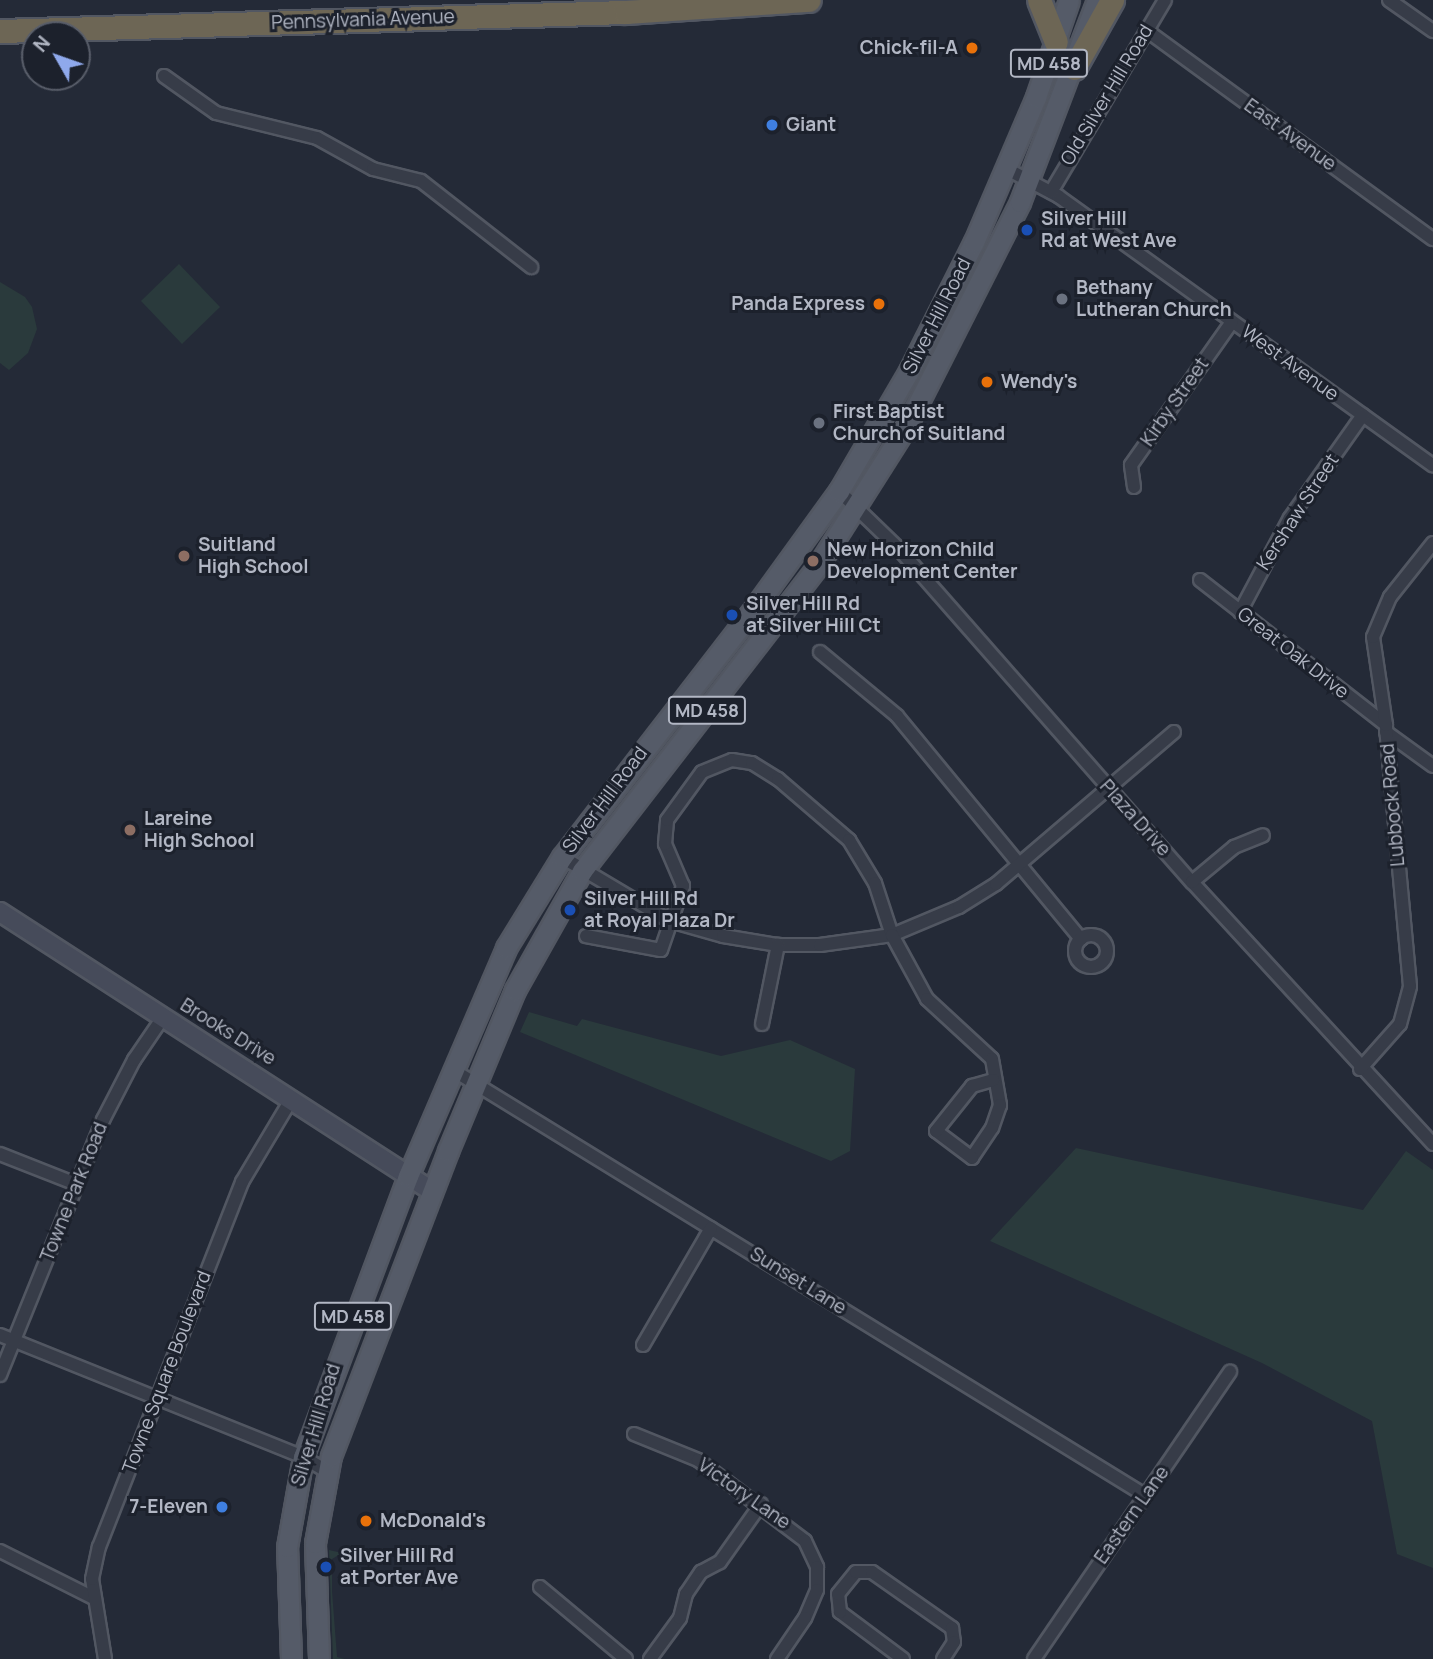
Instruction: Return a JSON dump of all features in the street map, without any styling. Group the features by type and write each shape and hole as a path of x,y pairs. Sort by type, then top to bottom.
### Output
{"highway":[{"name":"Pennsylvania Avenue","path":"0,31 586,14 809,0"},
{"path":"1039,0 1056,42"},
{"path":"1074,68 1112,0"}],"main road":[{"name":"Silver Hill Road","path":"290,1659 287,1547 303,1457 408,1176 506,948 562,857 757,606 839,491 921,347 1007,169 1056,42 1069,0"},
{"name":"Silver Hill Road","path":"319,1659 313,1567 328,1472 340,1425 475,1083 530,960 582,872 752,653 858,506 957,334 1030,179 1074,68 1097,0"}],"street":[{"name":"Old Silver Hill Road","path":"1051,192 1165,0"},
{"path":"1389,0 1433,31"},
{"name":"East Avenue","path":"1146,30 1433,238"},
{"path":"164,76 216,113 317,138 373,169 421,181 531,267"},
{"name":"West Avenue","path":"1007,169 1051,192 1433,465"},
{"name":"Kirby Street","path":"1134,486 1130,465 1232,322"},
{"name":"Kershaw Street","path":"1240,612 1290,518 1363,415"},
{"name":"Plaza Drive","path":"839,491 858,506 1360,1069 1433,1144"},
{"name":"Lubbock Road","path":"1360,1069 1398,1028 1409,995 1386,728 1374,654 1375,631 1391,597 1433,543"},
{"name":"Great Oak Drive","path":"1200,580 1433,766"},
{"path":"820,652 897,716 1022,864 1081,939"},
{"path":"562,857 582,872 670,921 778,945 820,945 892,935 959,907 1022,864 1174,732"},
{"path":"586,936 661,950 683,886 665,844 667,820 702,772 737,760 763,768 849,840 875,883 892,935 933,1007 992,1059 993,1080 999,1091 998,1114 972,1158 936,1131 972,1086 993,1080"},
{"path":"1192,882 1234,847 1263,835"},
{"name":"Brooks Drive","path":"0,912 292,1098 432,1191"},
{"path":"762,1024 778,945"},
{"name":"Towne Park Road","path":"0,1376 76,1184 117,1091 164,1016"},
{"name":"Sunset Lane","path":"453,1070 1143,1494"},
{"name":"Towne Square Boulevard","path":"105,1659 93,1598 96,1557 242,1182 292,1098"},
{"path":"0,1154 76,1184"},
{"path":"643,1345 712,1228"},
{"path":"0,1335 303,1457 328,1472"},
{"name":"Eastern Lane","path":"1034,1659 1143,1494 1230,1372"},
{"name":"Victory Lane","path":"634,1434 698,1460 761,1504 805,1541 817,1567 817,1590"},
{"path":"650,1659 680,1618 686,1594 701,1572 720,1562 761,1504"},
{"path":"0,1551 93,1598"},
{"path":"903,1659 847,1621 840,1612 838,1594 856,1572 872,1572 952,1628 954,1642 943,1659"},
{"path":"540,1587 626,1659"},
{"path":"795,1659 780,1655 817,1590 838,1594"}],"shaded area":[{"path":"179,264 220,307 182,344 141,301"},
{"path":"0,282 25,297 32,307 37,329 28,353 9,370 0,363"},
{"path":"529,1012 577,1026 582,1019 721,1056 790,1040 855,1069 850,1151 831,1161 520,1032"},
{"path":"1076,1148 1363,1210 1406,1151 1433,1170 1433,1568 1397,1554 1372,1421 1262,1363 990,1241"},
{"path":"329,1550 342,1553 332,1559 332,1591 337,1657 345,1659 333,1659"}],"place":[{"name":"Chick-fil-A","path":"972,48"},
{"name":"Giant","path":"772,125"},
{"name":"Silver Hill Rd at West Ave","path":"1027,230"},
{"name":"Bethany Lutheran Church","path":"1062,299"},
{"name":"Panda Express","path":"879,304"},
{"name":"Wendy's","path":"987,382"},
{"name":"First Baptist Church of Suitland","path":"819,423"},
{"name":"Suitland High School","path":"184,556"},
{"name":"New Horizon Child Development Center","path":"813,561"},
{"name":"Silver Hill Rd at Silver Hill Ct","path":"732,615"},
{"name":"Lareine High School","path":"130,830"},
{"name":"Silver Hill Rd at Royal Plaza Dr","path":"570,910"},
{"name":"7-Eleven","path":"222,1507"},
{"name":"McDonald's","path":"366,1521"},
{"name":"Silver Hill Rd at Porter Ave","path":"326,1567"}]}
